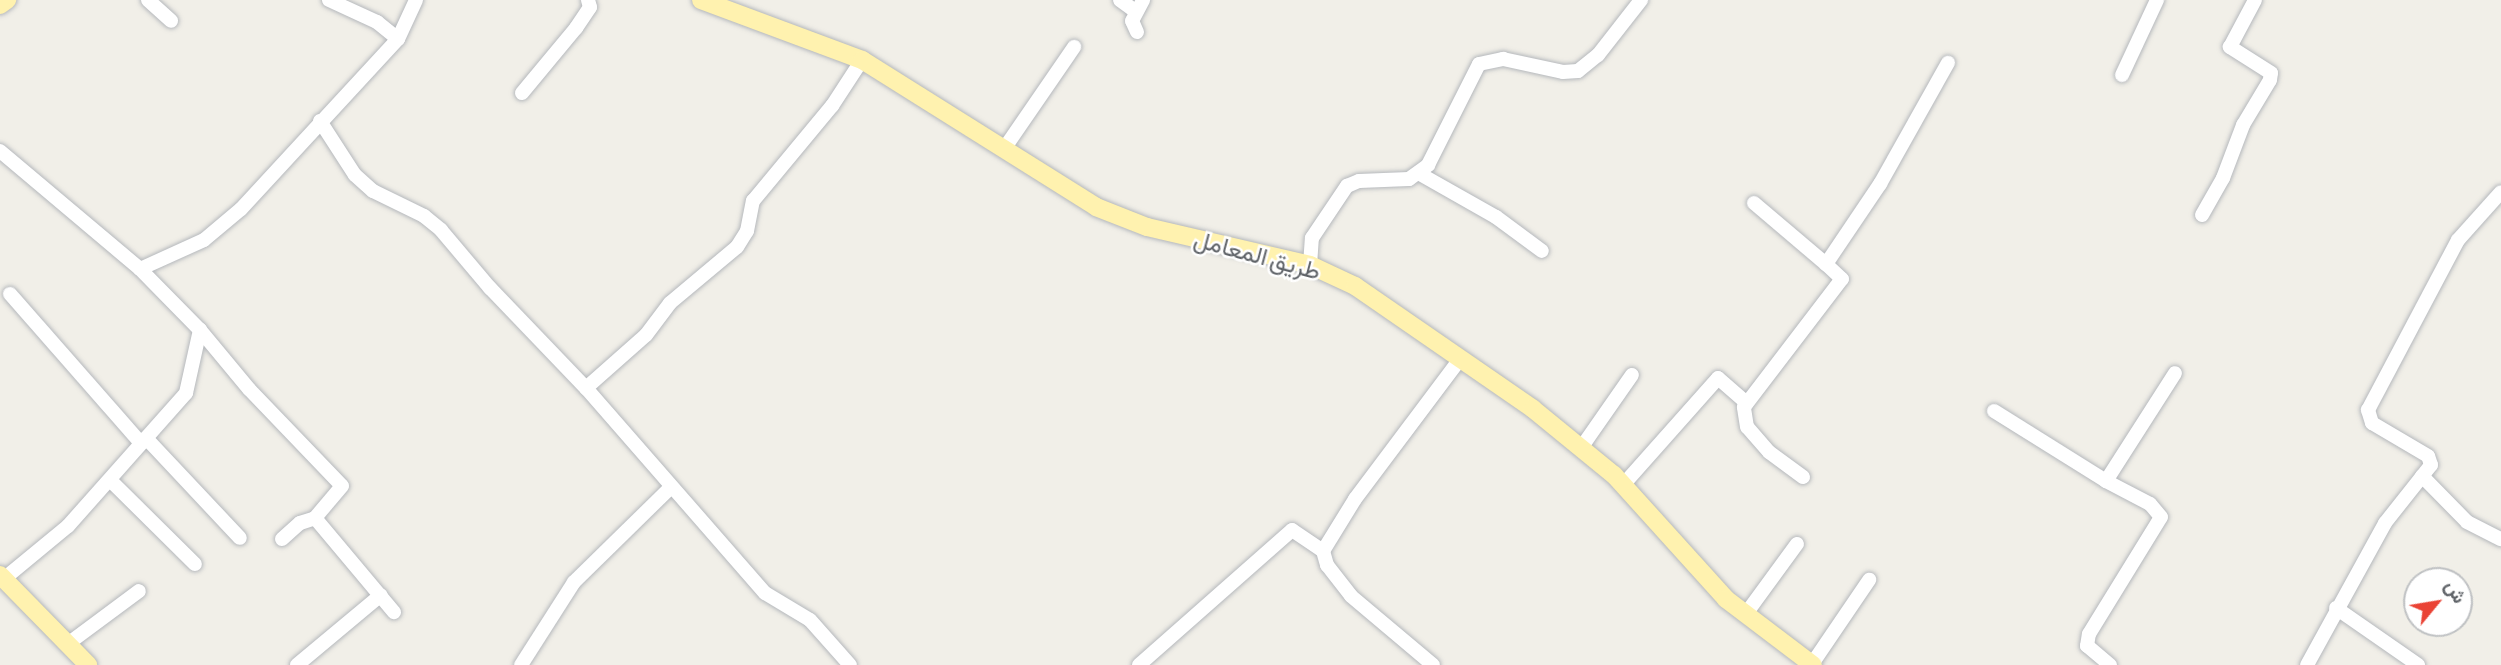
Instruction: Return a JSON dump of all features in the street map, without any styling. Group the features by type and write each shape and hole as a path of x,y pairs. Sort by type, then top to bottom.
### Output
{"main road":[{"path":"0,5 7,0"},
{"name":"طريق المعامل","path":"701,0 819,40 862,60 1096,207 1205,242 1310,265 1355,286 1581,448 1623,485 1745,615 1812,665"},
{"path":"4,569 88,665"}],"street":[{"path":"148,0 171,21"},
{"path":"329,0 377,22 398,39"},
{"path":"140,269 204,240 225,223 398,39 416,0"},
{"path":"522,93 576,28 590,7 589,0"},
{"path":"1120,0 1138,5 1132,21 1137,32"},
{"path":"1310,265 1312,238 1347,186 1359,181 1409,180 1420,174 1479,64 1503,59 1563,72 1578,71 1598,55 1641,0"},
{"path":"2122,75 2157,0"},
{"path":"2202,215 2223,178 2243,125 2270,80 2271,73 2230,47 2255,0"},
{"path":"1004,149 1074,47"},
{"path":"586,388 646,335 670,303 737,247 747,231 754,201 832,106 862,60"},
{"path":"1826,264 1880,184 1948,63"},
{"path":"320,121 355,175 373,191 424,216 441,230 490,288 586,388 765,593 810,620 850,665"},
{"path":"0,151 140,269 200,330 249,389 342,486 315,518 300,523 282,539"},
{"path":"1420,174 1496,217 1542,251"},
{"path":"2307,665 2385,523 2430,468 2430,458 2372,423 2368,410 2458,240 2501,192"},
{"path":"1754,203 1842,279 1747,403 1747,426 1769,453 1803,477"},
{"path":"10,294 143,440 240,538"},
{"path":"4,569 68,526 111,481 143,440 186,393 200,330"},
{"path":"1323,551 1355,499 1460,359"},
{"path":"2106,481 2175,373"},
{"path":"1581,448 1632,374"},
{"path":"1623,485 1718,378 1747,403"},
{"path":"1994,411 2106,481 2150,504 2161,517 2089,634 2087,646 2110,665"},
{"path":"2421,476 2467,522 2501,539"},
{"path":"111,481 195,564"},
{"path":"521,665 574,582 671,487"},
{"path":"315,518 394,612"},
{"path":"1139,665 1292,530 1323,551 1327,565 1351,596 1433,665"},
{"path":"1745,615 1797,544"},
{"path":"1812,665 1869,580"},
{"path":"69,643 139,591"},
{"path":"297,665 381,595"},
{"path":"2336,608 2417,665"}]}
